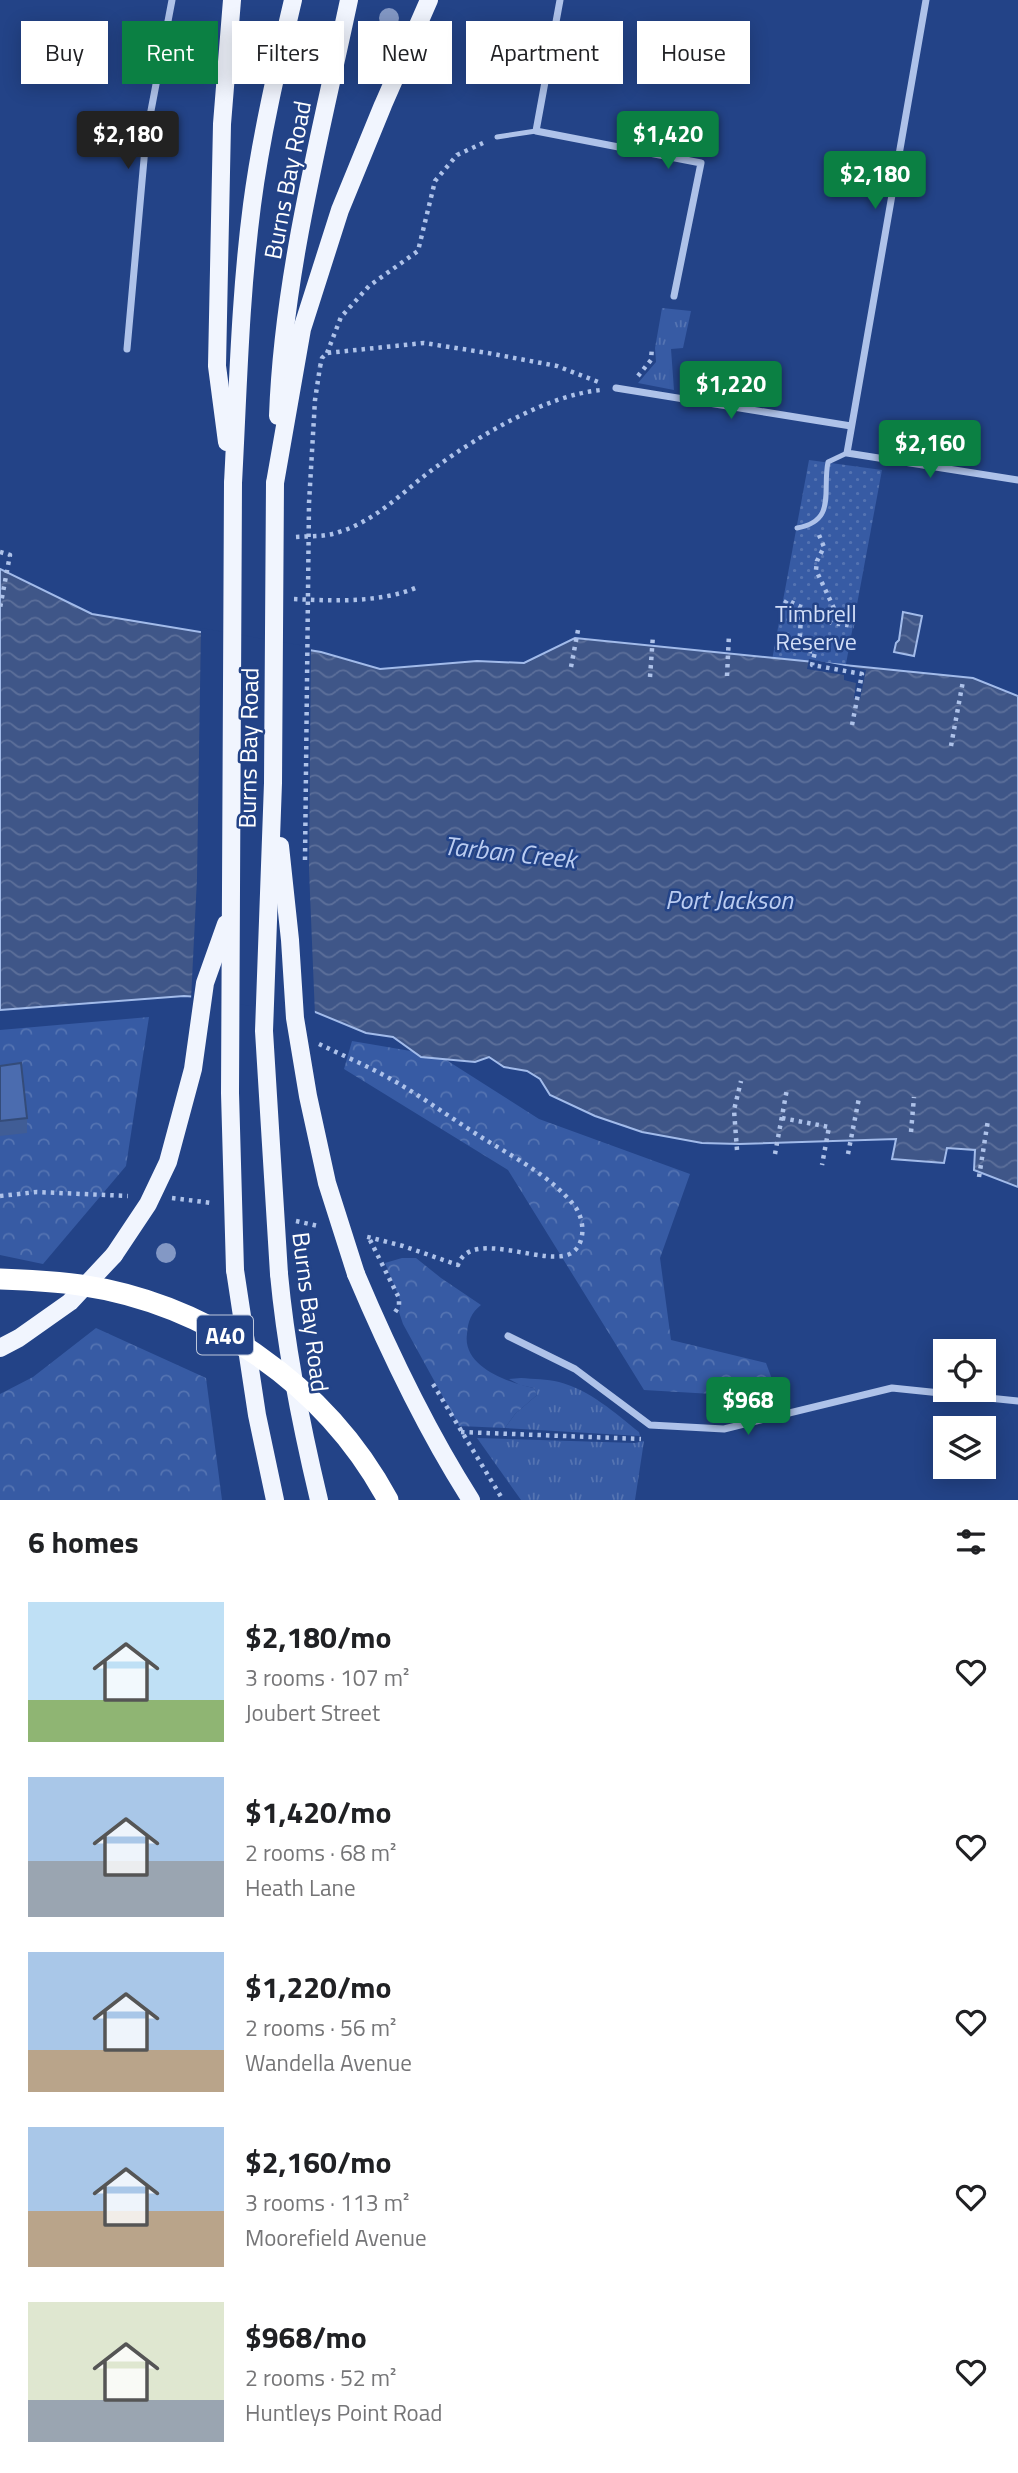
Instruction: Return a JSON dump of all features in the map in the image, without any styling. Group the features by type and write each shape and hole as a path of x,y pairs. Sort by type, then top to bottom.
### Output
{"highway":[{"name":"A40","path":"0,1279 81,1285 119,1293 192,1317 227,1335 292,1382 321,1409 362,1457 388,1500"}],"main road":[{"path":"232,0 222,124 217,366 233,483"},
{"name":"Burns Bay Road","path":"275,1500 257,1415 235,1270 230,1093 233,483 243,288 252,204 267,110 293,0"},
{"name":"Burns Bay Road","path":"320,1500 296,1399 283,1318 264,1031 273,783 275,483 279,377 292,275 349,0"},
{"path":"275,483 302,329 340,210 429,0"},
{"path":"273,783 290,940 295,1018 327,1183 356,1274 391,1356 443,1456 471,1500"},
{"path":"0,1348 70,1302 114,1255 148,1205 168,1162 193,1069 205,983 231,911"}],"street":[{"path":"127,349 146,136 172,0"},
{"path":"560,0 536,131 701,163 674,296"},
{"path":"926,0 846,453 1018,480"},
{"path":"616,388 851,426"},
{"path":"508,1336 575,1369 650,1425 724,1429 892,1388 1018,1401"}],"lane":[{"path":"497,136 536,131"},
{"path":"797,528 813,523 824,511 828,462 846,453"}],"path":[{"path":"305,865 309,503 314,400 322,358 327,354 341,317 369,286 418,251 435,181 457,155 497,136"},
{"path":"327,354 424,343 557,366 616,388"},
{"path":"635,380 651,360 652,347"},
{"path":"288,538 339,533 360,523 378,514 437,466 478,440 531,411 584,391"},
{"path":"813,523 824,547 816,570 839,619 838,624"},
{"path":"0,552 10,555 0,608"},
{"path":"288,598 357,599 398,596 418,587"},
{"path":"852,722 862,674 813,665 815,652 799,649 801,617 784,605 787,600 838,624 854,626"},
{"path":"572,667 578,630"},
{"path":"727,676 729,634"},
{"path":"650,677 653,635"},
{"path":"951,746 962,681"},
{"path":"314,1035 316,1045 400,1084 533,1170 563,1194 576,1209 582,1222 579,1244 573,1252 546,1256 514,1250 481,1250 469,1252 461,1258 458,1265"},
{"path":"737,1150 734,1110 741,1081"},
{"path":"775,1154 787,1089"},
{"path":"911,1132 914,1097"},
{"path":"848,1154 859,1098"},
{"path":"782,1118 829,1128 822,1165"},
{"path":"979,1177 988,1120"},
{"path":"359,1236 365,1247"},
{"path":"368,1236 399,1298 398,1311 394,1315 389,1304"},
{"path":"427,1374 503,1500"},
{"path":"460,1432 635,1440 646,1438"}],"green space":[{"path":"662,308 691,311 683,348 671,349 674,390 638,383 656,362 655,348"},
{"name":"Timbrell Reserve","path":"809,460 882,470 845,669 772,660"},
{"path":"149,1017 126,1166 43,1264 0,1255 0,1030"},
{"path":"352,1041 440,1056 539,1119 690,1174 660,1258 671,1340 766,1363 779,1398 644,1390 508,1170 344,1069"},
{"path":"402,1258 416,1258 481,1305 472,1314 468,1325 467,1346 472,1356 489,1372 534,1388 537,1395 515,1414 505,1428 459,1426 403,1324 399,1312 401,1302 385,1263"},
{"path":"96,1328 206,1378 222,1500 0,1500 0,1394 33,1377"},
{"path":"509,1379 554,1381 592,1396 639,1432 640,1436 505,1428 515,1414 537,1395 534,1388"},
{"path":"477,1438 635,1443 644,1441 635,1500 521,1500"}],"water":[{"name":"Port Jackson","path":"0,569 92,614 321,652 380,669 477,661 524,663 575,638 973,678 1018,696 1018,1187 974,1170 975,1150 947,1148 944,1163 892,1159 896,1139 702,1143 642,1132 595,1116 550,1095 540,1079 527,1071 504,1067 489,1057 475,1062 421,1057 393,1037 366,1033 308,1009 184,996 0,1010"},
{"path":"903,612 922,616 914,656 894,652 899,640"}],"pier":[{"path":"201,628 311,647 309,870 315,1016 279,1008 191,1000 197,879"},
{"path":"809,659 866,670 860,699 854,698 856,683 844,680 844,675 807,669"}],"building":[{"path":"21,1063 27,1118 0,1121 0,1066"}],"water label":[{"name":"Tarban Creek","path":"510,852"}]}
